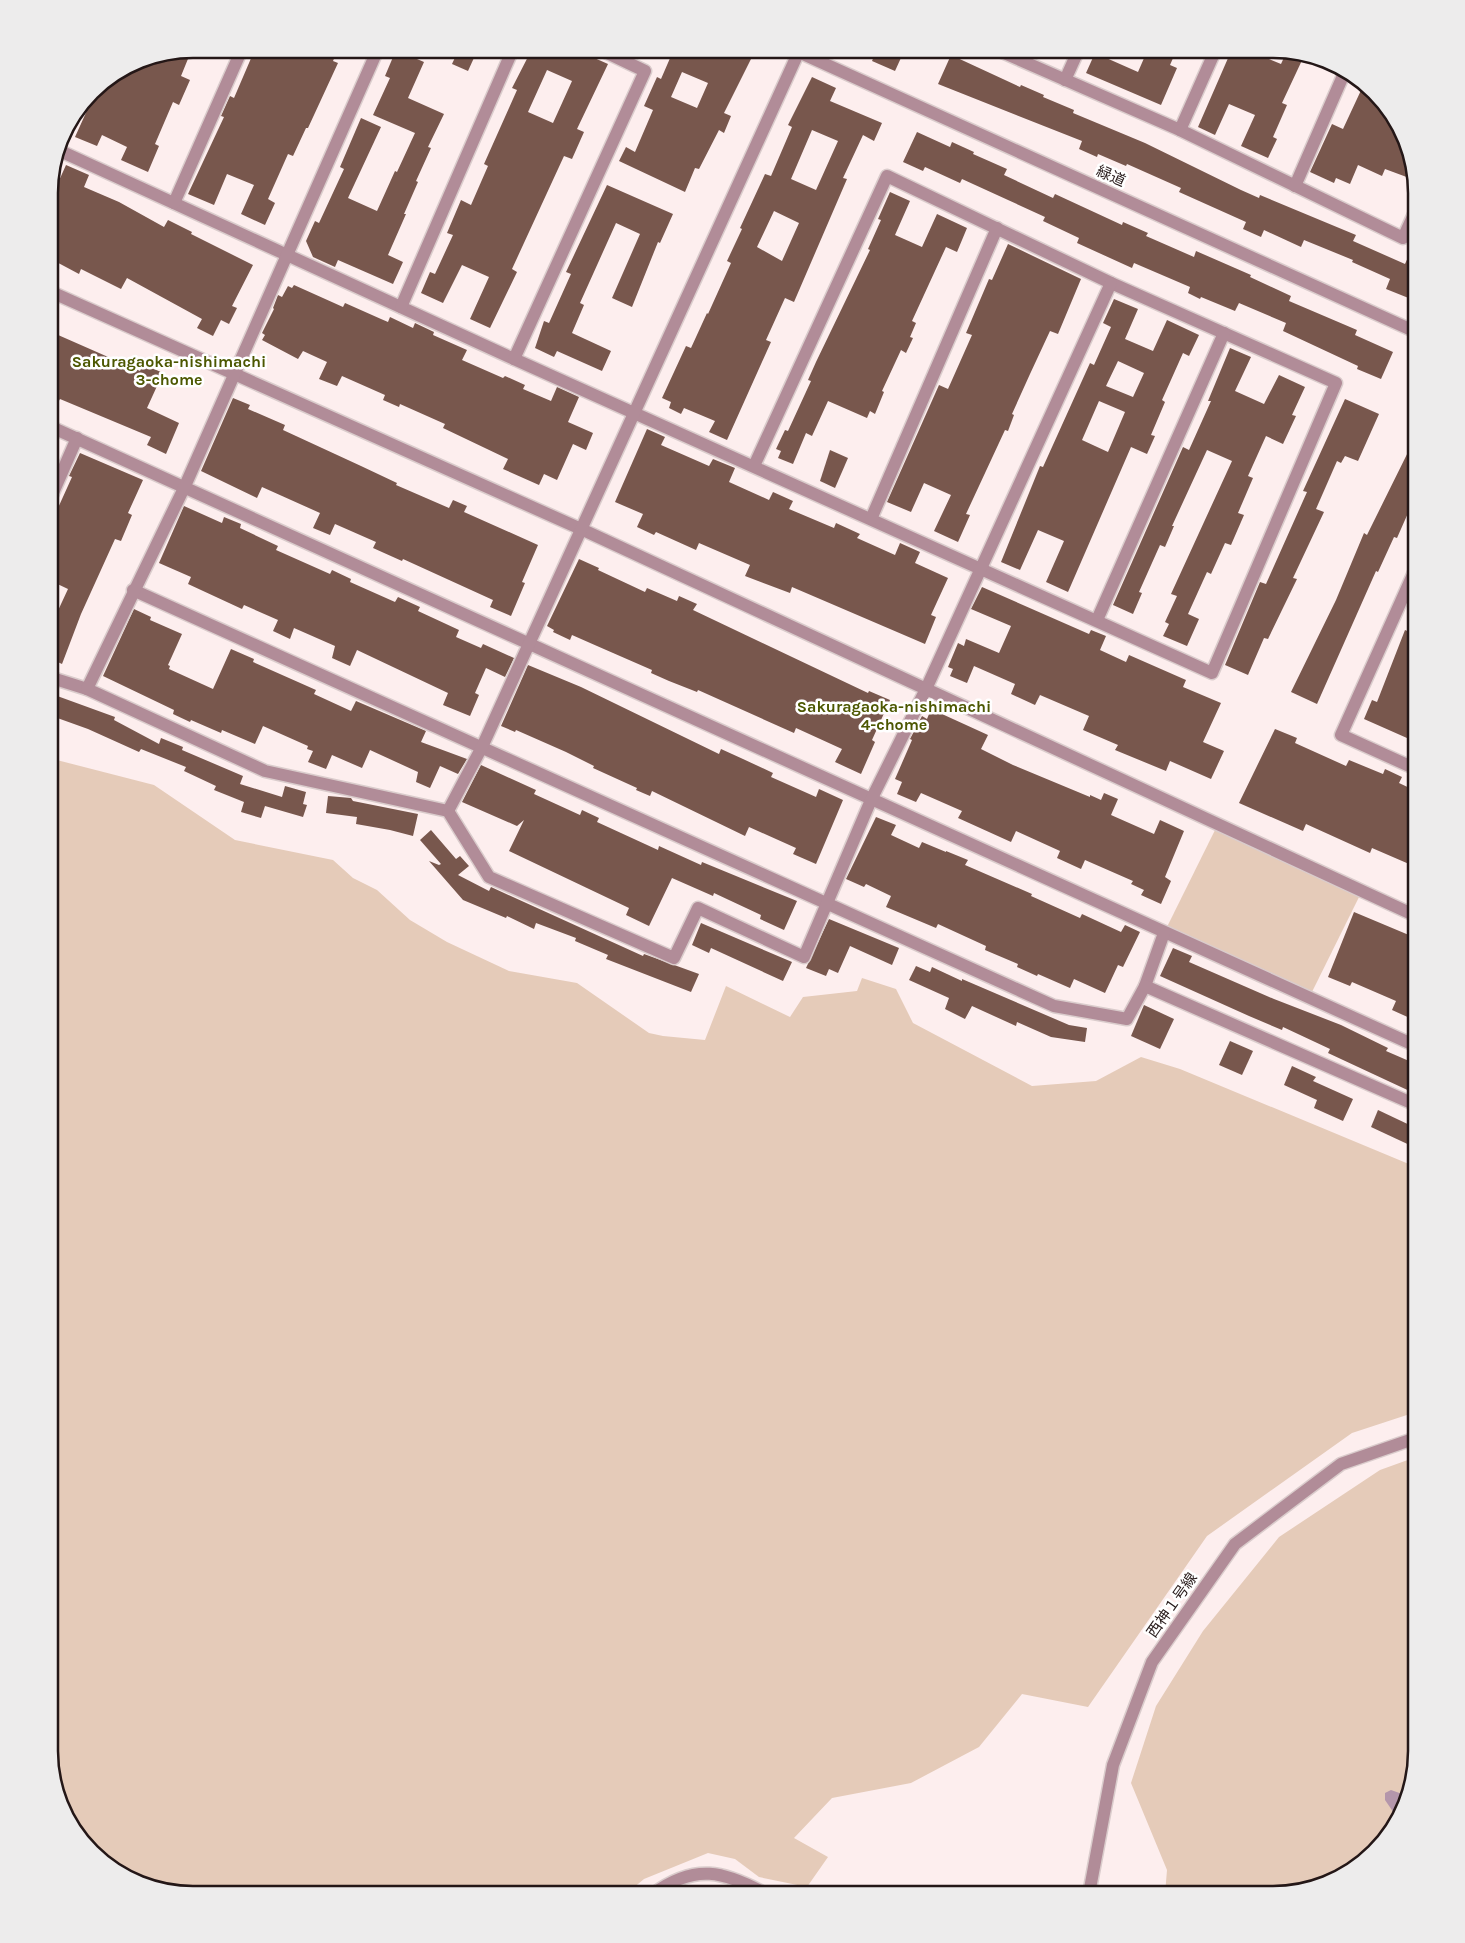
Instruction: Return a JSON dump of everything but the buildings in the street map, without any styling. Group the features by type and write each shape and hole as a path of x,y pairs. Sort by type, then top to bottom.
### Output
{"street":[{"path":"174,203 238,58"},
{"path":"87,690 184,486 374,58"},
{"path":"400,307 509,58"},
{"path":"514,359 646,71 618,58"},
{"path":"448,811 482,747 793,58"},
{"name":"緑道","path":"815,58 1408,328"},
{"path":"1016,58 1180,130 1403,238 1408,227"},
{"path":"1065,80 1075,58"},
{"path":"1180,130 1212,58"},
{"path":"1295,186 1342,77"},
{"path":"64,153 514,359 1212,673 1336,383 1111,283 887,176 754,466"},
{"path":"871,518 997,228"},
{"path":"58,680 87,690 265,771 448,811 489,877 674,958 698,908 804,957 872,800 926,689 1111,283"},
{"path":"58,294 581,530 1408,912"},
{"path":"1096,620 1224,333"},
{"path":"58,430 1408,1042"},
{"path":"58,481 77,438"},
{"path":"1408,586 1341,735 1408,765"},
{"path":"133,590 828,902 1054,1006 1127,1019 1145,986 1164,933"},
{"path":"1145,986 1408,1101"},
{"name":"西神１号線","path":"1091,1886 1112,1765 1152,1662 1229,1552 1235,1544 1341,1464 1408,1441"},
{"path":"664,1886 687,1876 715,1873 739,1879 752,1886"}],"shaded area":[{"path":"58,760 154,785 235,840 333,860 353,878 377,890 410,920 447,942 509,971 577,983 649,1033 705,1040 726,986 790,1017 803,997 857,991 862,978 896,989 913,1023 1032,1086 1096,1081 1141,1057 1180,1069 1408,1164 1408,1415 1352,1433 1207,1536 1088,1707 1022,1694 979,1747 911,1783 832,1798 794,1838 828,1857 808,1886 759,1877 735,1859 708,1853 644,1879 636,1886 192,1886 175,1884 141,1875 117,1863 91,1840 71,1810 62,1785 58,1750"},
{"path":"1218,824 1362,891 1309,998 1164,933"},
{"path":"1408,1460 1408,1750 1403,1785 1394,1810 1385,1826 1362,1852 1332,1872 1307,1881 1272,1886 1166,1886 1167,1870 1131,1783 1156,1706 1203,1631 1279,1537 1380,1470"},
{"path":"1391,1790 1400,1793 1393,1812 1385,1800 1385,1793"}],"district":[{"name":"Sakuragaoka-nishimachi 3-chome","path":"169,370"},
{"name":"Sakuragaoka-nishimachi 4-chome","path":"894,715"}]}
